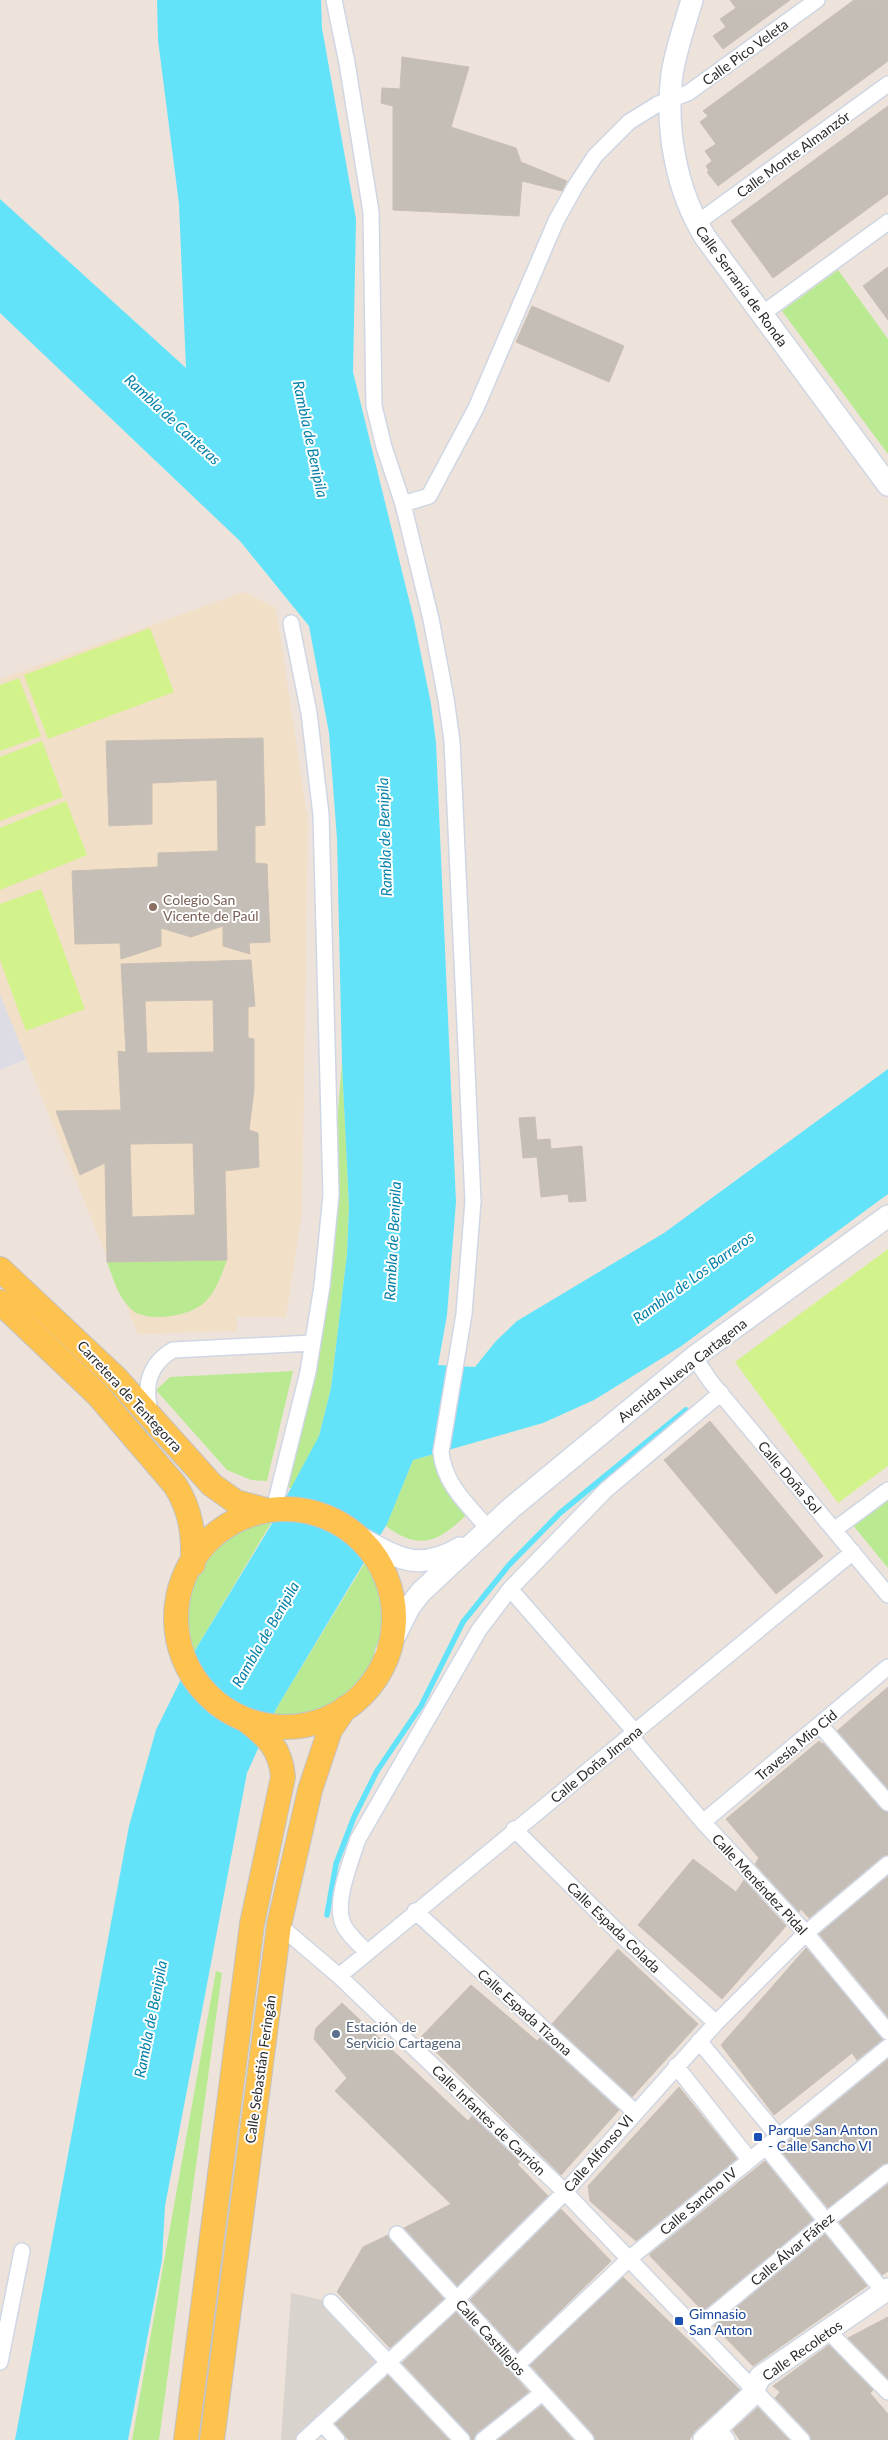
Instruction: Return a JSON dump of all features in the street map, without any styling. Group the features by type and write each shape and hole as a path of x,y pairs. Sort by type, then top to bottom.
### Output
{"main road":[{"name":"Calle Serranía de Ronda","path":"692,0 675,58 670,100 675,156 683,190 697,223 888,485"},
{"name":"Avenida Nueva Cartagena","path":"386,1653 418,1596 486,1530 694,1358 888,1216"},
{"name":"Carretera de Tentegorra","path":"0,1269 96,1357 212,1485 236,1502 273,1509 301,1509 321,1514 341,1523 368,1544"},
{"name":"Carretera de Tentegorra","path":"0,1302 98,1396 171,1479 183,1497 190,1519 194,1544 193,1564"},
{"path":"273,1509 229,1525 208,1542 193,1564 182,1587 176,1616 179,1640 187,1666 196,1682 215,1702 259,1726 294,1726 316,1723 345,1708 370,1683 386,1653 393,1619 391,1595 384,1572 368,1544"},
{"name":"Avenida Nueva Cartagena","path":"368,1544 404,1560 417,1561 450,1554 486,1530"},
{"name":"Calle Sebastián Feringán","path":"212,2440 279,1925 310,1790 330,1730 345,1708"},
{"name":"Calle Sebastián Feringán","path":"186,2440 252,1924 282,1785 280,1759 276,1748 259,1726"},
{"name":"Calle Recoletos","path":"716,2436 750,2397 760,2377 886,2291"},
{"path":"192,2397 194,2440"}],"street":[{"path":"334,0 347,63 371,212 374,406 384,447 402,504 431,619 445,690 454,766 473,1201 470,1256 441,1452 444,1471 449,1481 486,1530"},
{"name":"Calle Pico Veleta","path":"402,504 429,496 456,449 476,408 556,221 586,168 605,144 643,112 688,93 817,0"},
{"name":"Calle Monte Almanzór","path":"697,223 888,84"},
{"path":"762,314 888,222"},
{"path":"273,1509 308,1372 322,1286 331,1195 321,815 309,713 290,623"},
{"path":"152,1417 148,1403 148,1381 157,1362 173,1350 312,1343"},
{"name":"Calle Doña Sol","path":"694,1358 888,1595"},
{"path":"366,1952 342,1922 341,1903 344,1885 358,1839 479,1630 510,1589 606,1490 721,1393"},
{"path":"834,1530 888,1490"},
{"name":"Calle Doña Jimena","path":"339,1976 514,1829 633,1735 853,1552"},
{"name":"Calle Menéndez Pidal","path":"510,1589 633,1735 703,1822 806,1933 888,2032"},
{"name":"Travesía Mio Cid","path":"703,1822 888,1668"},
{"path":"820,1725 888,1804"},
{"name":"Calle Espada Colada","path":"514,1829 621,1935 716,2023"},
{"name":"Calle Alfonso VI","path":"304,2440 457,2299 565,2192 699,2041 806,1933 888,1864"},
{"name":"Calle Espada Tizona","path":"415,1911 635,2112"},
{"name":"Calle Infantes de Carrión","path":"279,1925 339,1976 565,2192 802,2440"},
{"path":"699,2041 778,2136"},
{"name":"Calle Sancho IV","path":"517,2366 630,2258 749,2159 888,2048"},
{"path":"676,2066 749,2159"},
{"path":"765,2146 886,2291"},
{"name":"Calle Álvar Fáñez","path":"697,2328 888,2172"},
{"name":"Calle Castillejos","path":"397,2234 586,2440"},
{"path":"0,2362 22,2251"},
{"path":"331,2302 462,2440"},
{"path":"828,2330 888,2392"},
{"path":"483,2440 542,2393"},
{"path":"322,2424 337,2440"}],"shaded area":[{"name":"Colegio San Vicente de Paúl","path":"244,592 276,608 308,821 302,1212 286,1317 237,1317 237,1331 138,1334 0,994 0,679"},
{"path":"0,994 26,1059 0,1070"},
{"path":"291,2293 331,2302 388,2363 304,2440 281,2440"}],"green space":[{"path":"838,270 888,339 888,454 782,311"},
{"path":"150,628 174,692 48,739 24,675"},
{"path":"19,678 41,736 0,751 0,685"},
{"path":"42,741 63,797 0,821 0,757"},
{"path":"66,801 87,855 0,890 0,828"},
{"path":"41,889 85,1009 26,1031 0,960 0,904"},
{"path":"342,1063 349,1207 347,1254 331,1388 319,1436 292,1488 279,1487 308,1372 331,1195"},
{"path":"888,1249 888,1466 838,1503 735,1362"},
{"path":"227,1260 213,1292 200,1306 181,1314 158,1317 138,1314 126,1304 116,1287 107,1262"},
{"path":"293,1371 267,1481 251,1480 227,1470 156,1390 170,1377"},
{"path":"441,1452 472,1510 452,1528 432,1539 422,1541 411,1540 399,1535 386,1526 413,1460"},
{"path":"888,1490 888,1568 848,1519"},
{"path":"280,1508 187,1666 179,1641 176,1614 178,1599 188,1570 206,1544 230,1524 248,1515"},
{"path":"372,1551 381,1567 393,1601 393,1620 388,1643 380,1664 368,1684 353,1701 335,1714 315,1723 292,1727 268,1725 276,1709"},
{"path":"216,1971 222,1973 159,2440 132,2440"}],"water":[{"path":"157,0 321,0 322,28 356,219 353,372 414,620 431,704 436,743 456,1202 447,1315 438,1365 475,1367 496,1341 517,1321 664,1233 888,1069 888,1194 680,1347 594,1400 543,1423 413,1460 387,1524 276,1709 247,1773 165,2206 162,2260 128,2440 15,2440 129,1826 156,1730 197,1647 270,1527 319,1436 331,1388 347,1254 349,1207 342,1063 337,839 329,733 309,626 240,541 0,313 0,199 186,368 179,204 158,40"}],"building":[{"path":"730,0 790,0 723,49 713,36 726,27 720,19 736,8"},
{"path":"854,0 888,0 888,61 718,186 707,172 709,171 706,166 712,161 705,151 716,144 700,122 708,116 703,111"},
{"path":"402,57 469,67 451,127 516,148 521,162 567,181 562,191 522,181 519,216 393,210 393,106 381,103 382,88 400,89"},
{"path":"888,106 888,194 773,278 731,221"},
{"path":"888,267 888,320 863,286"},
{"path":"532,306 624,346 609,382 516,342"},
{"path":"263,738 265,825 255,826 255,863 267,864 270,942 249,943 250,954 223,946 223,926 191,937 161,928 161,946 121,959 120,943 75,944 72,871 158,867 158,853 218,851 217,780 152,783 152,824 109,826 106,741"},
{"path":"251,960 255,1006 248,1007 248,1038 254,1039 254,1090 249,1130 258,1133 259,1167 225,1171 227,1260 107,1262 105,1163 80,1175 56,1111 121,1110 118,1051 126,1052 121,964","holes":["213,1000 214,1052 147,1053 145,1001","193,1143 195,1215 132,1217 130,1144"]},
{"path":"535,1117 537,1140 550,1139 551,1149 582,1146 586,1201 569,1202 568,1194 541,1197 537,1157 523,1158 519,1118"},
{"path":"710,1421 823,1556 776,1594 664,1460"},
{"path":"888,1687 888,1789 837,1731"},
{"path":"819,1741 823,1743 881,1809 888,1812 888,1855 882,1857 809,1918 801,1909 799,1912 755,1864 759,1858 726,1819"},
{"path":"693,1859 736,1892 744,1880 786,1926 722,1999 638,1925"},
{"path":"888,1876 888,2017 819,1934"},
{"path":"806,1948 883,2039 857,2060 852,2053 774,2115 721,2045"},
{"path":"618,1949 698,2024 632,2097 552,2024"},
{"path":"471,1985 537,2041 540,2038 619,2110 561,2175 421,2037"},
{"path":"342,2003 468,2121 472,2116 520,2162 517,2164 548,2196 457,2286 404,2228 451,2204 335,2091 347,2078 314,2039 316,2028"},
{"path":"888,2059 888,2163 882,2165 828,2208 779,2149"},
{"path":"679,2087 737,2159 636,2241 590,2201 588,2186"},
{"path":"765,2161 813,2220 703,2311 650,2254"},
{"path":"888,2184 888,2271 882,2275 839,2222"},
{"path":"561,2209 611,2261 518,2352 470,2300"},
{"path":"825,2234 867,2286 753,2366 714,2326"},
{"path":"388,2235 444,2299 390,2348 337,2292 363,2247"},
{"path":"623,2277 740,2390 695,2431 689,2440 595,2440 593,2434 530,2365"},
{"path":"456,2312 529,2392 477,2433 474,2440 471,2440 469,2434 402,2363"},
{"path":"888,2317 888,2379 848,2338"},
{"path":"829,2345 873,2390 870,2393 888,2414 888,2440 811,2440 809,2434 775,2398 780,2392 773,2386"},
{"path":"388,2375 449,2440 349,2440 335,2424"},
{"path":"542,2405 573,2440 498,2440"},
{"path":"758,2407 789,2440 740,2440 733,2430"}],"waterway":[{"path":"327,1915 336,1864 354,1817 377,1771 421,1706 463,1622 509,1565 560,1513 686,1410"}],"place":[{"name":"Colegio San Vicente de Paúl","path":"153,907"},
{"name":"Estación de Servicio Cartagena","path":"336,2034"},
{"name":"Parque San Anton - Calle Sancho VI","path":"758,2137"},
{"name":"Gimnasio San Anton","path":"679,2321"}],"water label":[{"name":"Rambla de Canteras","path":"173,419"},
{"name":"Rambla de Benipila","path":"311,439"},
{"name":"Rambla de Benipila","path":"384,837"},
{"name":"Rambla de Benipila","path":"392,1241"},
{"name":"Rambla de Los Barreros","path":"693,1277"},
{"name":"Rambla de Benipila","path":"265,1634"},
{"name":"Rambla de Benipila","path":"150,2019"}]}
